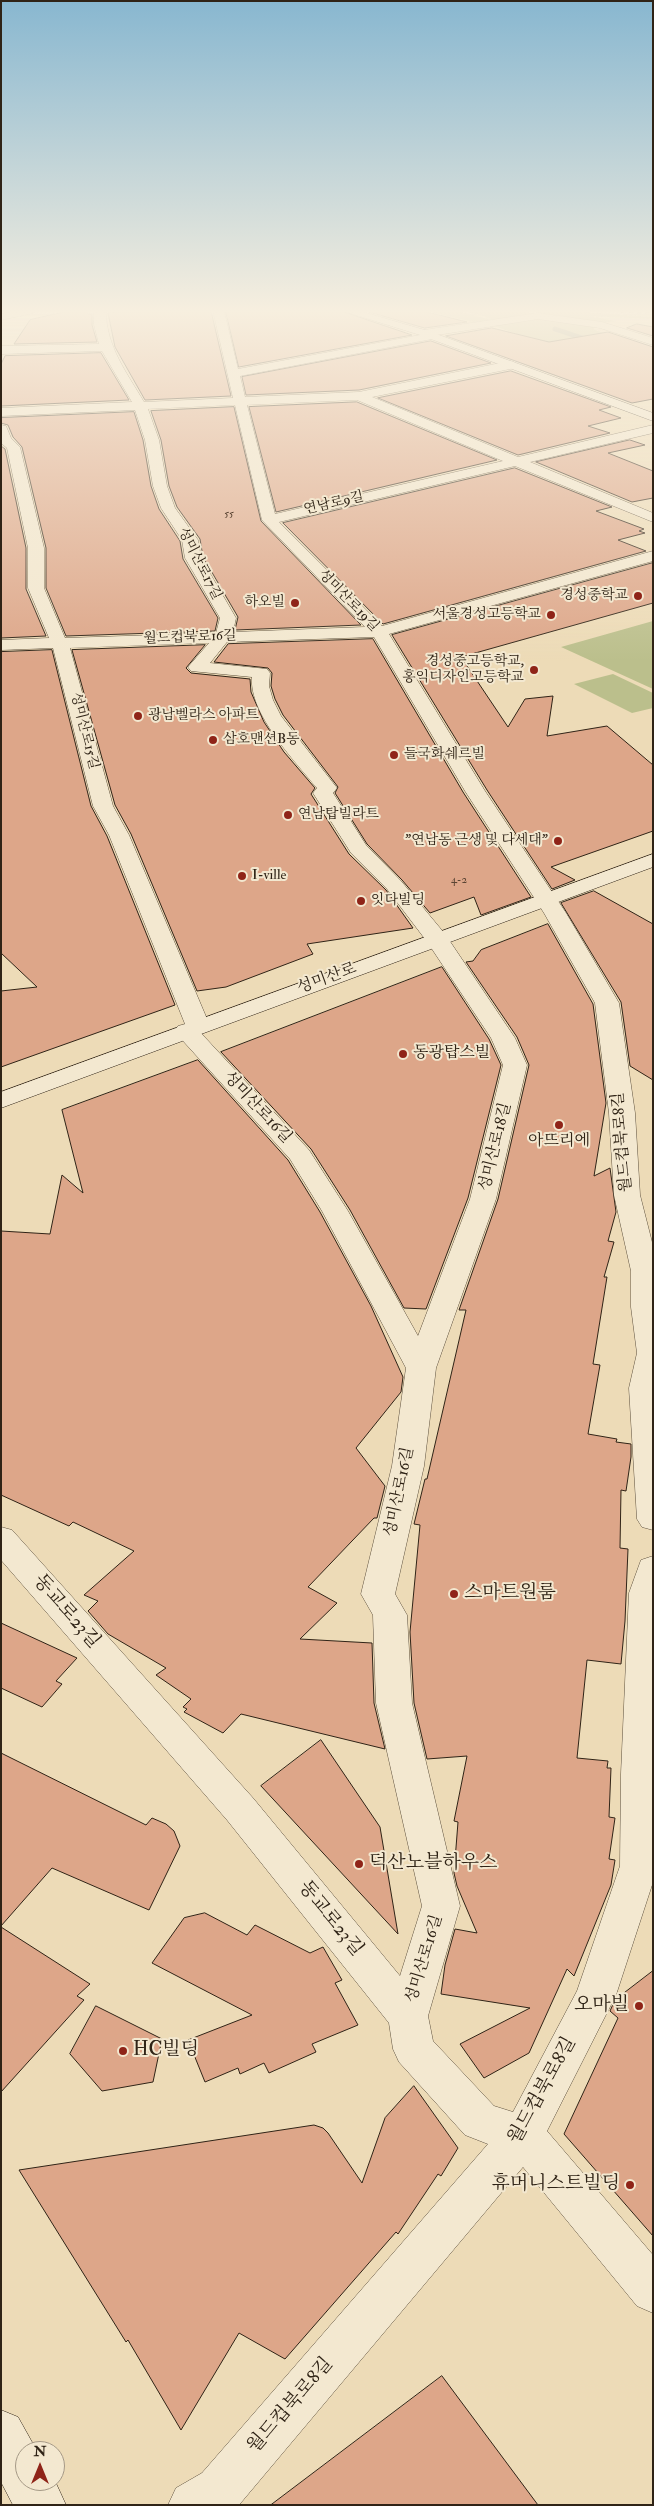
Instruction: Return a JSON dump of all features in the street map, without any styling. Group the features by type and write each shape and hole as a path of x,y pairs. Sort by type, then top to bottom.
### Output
{"street":[{"name":"성미산로17길","path":"148,428 152,440 160,486 168,508 190,540 192,558 228,618 223,637"},
{"path":"247,428 269,520"},
{"path":"436,428 653,518"},
{"name":"성미산로15길","path":"1,429 5,439 13,447 29,513 36,548 36,588 66,659 103,806 122,843 192,1029"},
{"name":"연남로9길","path":"269,520 653,429"},
{"name":"성미산로19길","path":"269,520 379,632 475,791 547,899"},
{"name":"월드컵북로16길","path":"1,644 379,632 653,556"},
{"path":"223,637 196,667 261,673 258,682 259,690 277,725 326,788 323,793 358,849 394,885 437,939"},
{"name":"성미산로","path":"1,1101 653,860"},
{"name":"월드컵북로8길","path":"547,899 603,992 607,1003 622,1112 627,1194 644,1220 645,1307 652,1353 644,1388 653,1519"},
{"name":"성미산로18길","path":"421,1368 483,1199 515,1070 515,1065 503,1038 437,939"},
{"name":"성미산로16길","path":"192,1029 300,1155 335,1211 421,1368 408,1466 378,1594 390,1615 394,1703 441,1906 408,2016"},
{"name":"동교로23길","path":"1,1538 240,1809 408,2016 414,2050 480,2121 523,2135"},
{"name":"월드컵북로8길","path":"194,2505 219,2490 523,2135 596,1995 639,1866 646,1829 639,1774 646,1593 653,1568"},
{"path":"523,2135 653,2290"},
{"path":"1,2434 15,2459"},
{"path":"33,2491 41,2505"}],"green space":[{"path":"653,621 653,689 561,647"},
{"path":"613,674 653,693 653,708 632,713 574,684"}],"building":[{"path":"9,428 139,428 151,486 159,509 180,541 183,559 218,618 215,631 66,636 46,588 46,548 22,447 13,437"},
{"path":"157,428 239,428 261,521 361,625 235,630 238,617 203,557 200,539 177,507 169,486 161,440"},
{"path":"254,428 420,428 497,460 276,512"},
{"path":"452,428 594,428 610,433 518,455"},
{"path":"630,440 645,445 608,453 653,471 653,498 632,502 536,462"},
{"path":"1,446 5,449 26,548 26,589 46,636 1,638"},
{"path":"515,468 612,507 596,511 644,529 639,531 645,533 618,540 646,551 383,624 283,523"},
{"path":"653,563 653,603 461,657 508,727 525,699 553,696 547,736 607,726 653,765 653,831 551,867 575,880 552,889 487,790 392,635"},
{"path":"373,639 463,792 531,897 481,915 474,897 430,913 402,880 367,844 335,793 338,787 283,715 275,699 271,686 272,673 268,668 214,662 228,644"},
{"path":"205,645 186,668 191,673 250,679 251,692 264,722 284,752 315,788 311,794 349,854 386,890 413,928 307,944 313,954 226,987 197,991 131,834 115,805 72,650"},
{"path":"52,650 91,806 107,836 175,1005 1,1067 1,991 37,987 1,953 1,652"},
{"path":"594,891 653,924 653,1080 630,1066 621,1002 561,903"},
{"path":"548,924 593,1004 606,1103 594,1176 610,1168 616,1212 608,1241 614,1242 604,1277 607,1277 593,1364 600,1365 588,1434 617,1439 616,1442 631,1444 626,1491 621,1490 620,1548 628,1549 625,1621 621,1664 587,1660 577,1758 608,1761 607,1768 611,1768 609,1817 615,1818 609,1859 615,1860 611,1885 574,1976 567,1969 529,2053 484,2078 460,2044 530,2008 441,1994 445,1965 455,1929 477,1933 457,1886 454,1873 458,1822 454,1821 467,1756 427,1759 414,1703 410,1632 420,1525 414,1524 425,1479 427,1479 466,1310 459,1310 498,1199 529,1065 517,1037 466,962 473,961 481,950"},
{"path":"442,967 489,1039 501,1065 468,1198 426,1309 404,1308 350,1210 311,1149 221,1052"},
{"path":"198,1060 288,1160 320,1212 371,1306 403,1377 401,1392 356,1448 385,1486 377,1518 374,1518 308,1587 337,1603 300,1639 372,1643 374,1703 385,1749 241,1714 223,1733 184,1712 187,1709 183,1707 191,1699 156,1675 166,1668 108,1634 88,1611 98,1601 84,1595 134,1551 73,1522 69,1526 1,1495 1,1231 50,1234 62,1175 83,1193 62,1110"},
{"path":"1,1623 77,1658 56,1681 62,1684 42,1707 1,1688"},
{"name":"덕산노블하우스","path":"321,1740 380,1827 398,1934 261,1786"},
{"path":"1,1753 146,1825 152,1818 166,1824 174,1831 180,1846 149,1910 52,1868 1,1926"},
{"path":"205,1913 247,1935 255,1925 310,1953 323,1947 342,1980 335,1983 358,2025 312,2044 316,2052 269,2073 264,2063 240,2074 238,2068 205,2082 188,2040 252,2015 152,1963 184,1918"},
{"path":"1,1927 90,1984 77,1996 84,2000 1,2092"},
{"name":"휴머니스트빌딩","path":"653,1971 653,2236 564,2134 618,2018 610,2011 615,2000"},
{"name":"HC빌딩","path":"96,2006 162,2039 153,2082 102,2091 70,2054"},
{"path":"414,2086 458,2148 441,2176 438,2174 398,2234 396,2232 285,2359 239,2333 181,2430 128,2340 126,2342 19,2170 314,2125 323,2128 328,2133 362,2183 385,2118"},
{"path":"442,2376 538,2505 271,2505"}],"place":[{"name":"경성중학교","path":"638,596"},
{"name":"하오빌","path":"295,603"},
{"name":"서울경성고등학교","path":"551,615"},
{"name":"경성중고등학교, 홍익디자인고등학교","path":"534,670"},
{"name":"광남벨라스 아파트","path":"138,716"},
{"name":"삼호맨션B동","path":"213,740"},
{"name":"들국화쉐르빌","path":"394,755"},
{"name":"연남탑빌라트","path":"288,815"},
{"name":"\"연남동 근생 및 다세대\"","path":"558,841"},
{"name":"I-ville","path":"242,876"},
{"name":"잇다빌딩","path":"361,901"},
{"name":"동광탑스빌","path":"403,1054"},
{"name":"아뜨리에","path":"559,1125"},
{"name":"스마트원룸","path":"454,1594"},
{"name":"덕산노블하우스","path":"359,1864"},
{"name":"오마빌","path":"639,2006"},
{"name":"HC빌딩","path":"123,2051"},
{"name":"휴머니스트빌딩","path":"630,2185"}]}
